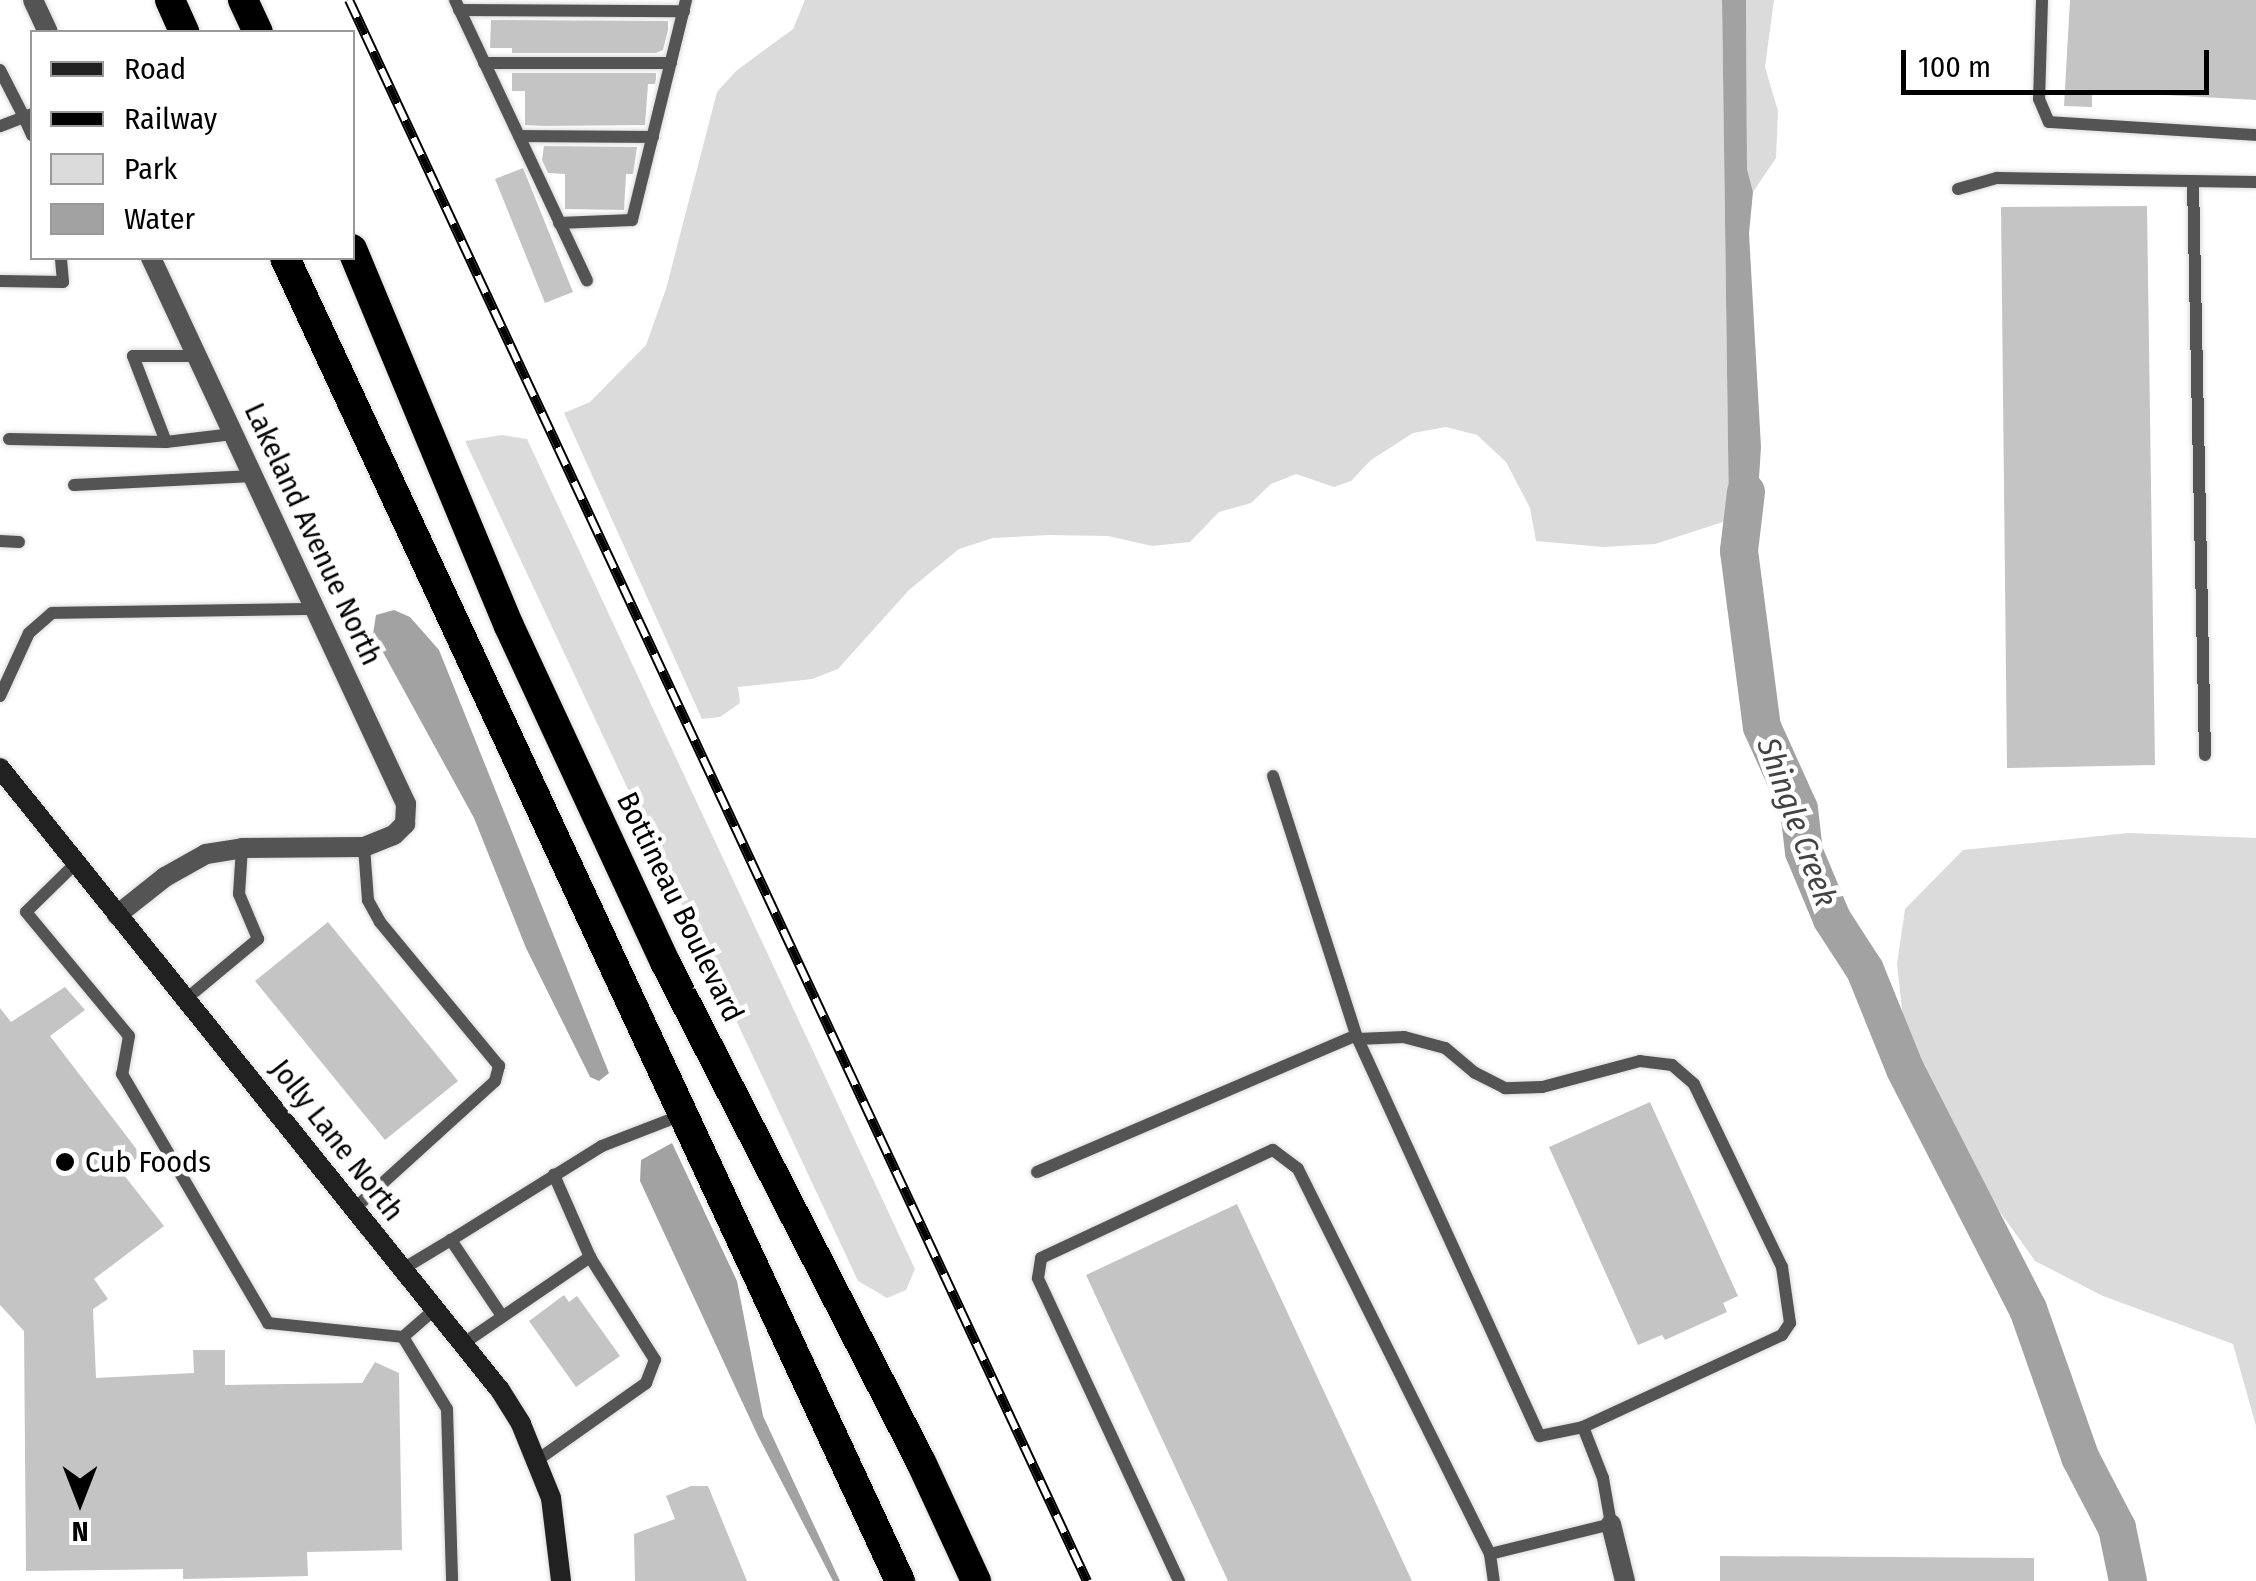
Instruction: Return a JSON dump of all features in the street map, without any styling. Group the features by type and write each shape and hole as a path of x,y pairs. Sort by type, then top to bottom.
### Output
{"highway":[{"path":"170,0 183,30"},
{"path":"243,0 257,30"},
{"name":"Bottineau Boulevard","path":"355,256 510,626 666,964 912,1445 976,1581"},
{"path":"287,260 900,1581"}],"street":[{"path":"32,0 47,30"},
{"name":"Lakeland Avenue North","path":"153,260 406,804 404,824 394,835 364,847"},
{"name":"Jolly Lane North","path":"0,768 464,1343 510,1407 551,1498 561,1581"},
{"path":"117,915 165,877 192,862 242,848 364,847"},
{"path":"1611,1524 1625,1581"}],"lane":[{"path":"2042,0 2038,100 2049,122 2256,135"},
{"path":"560,223 632,220 685,6 457,5 519,136 560,223 587,280"},
{"path":"484,62 671,63"},
{"path":"0,70 28,116 0,126"},
{"path":"519,136 653,137"},
{"path":"1958,189 1996,178 2256,182"},
{"path":"2193,182 2205,755"},
{"path":"0,281 62,282 62,260"},
{"path":"166,442 134,356 197,356"},
{"path":"10,438 166,442 233,434"},
{"path":"74,485 254,476"},
{"path":"0,541 19,542"},
{"path":"0,696 30,633 52,613 315,609"},
{"path":"1037,1172 1357,1037 1404,1037 1445,1048 1475,1073 1505,1088 1542,1087 1640,1061 1672,1065 1694,1084 1782,1267 1790,1323 1782,1334 1582,1427 1540,1436 1357,1037 1273,776"},
{"path":"354,1209 496,1081 498,1066 380,922 368,900 364,847"},
{"path":"186,999 258,939 240,894 242,848"},
{"path":"77,862 26,912 129,1036 122,1074 268,1322 403,1337 435,1309"},
{"path":"402,1270 602,1146 682,1116"},
{"path":"1179,1581 1038,1278 1041,1258 1273,1150 1298,1170 1490,1554 1494,1581"},
{"path":"536,1461 646,1383 655,1360 590,1257 554,1175"},
{"path":"451,1240 502,1316"},
{"path":"464,1343 590,1257"},
{"path":"403,1337 447,1409 452,1581"},
{"path":"1490,1554 1611,1524 1603,1478 1582,1427"}],"green space":[{"path":"805,0 1722,0 1729,520 1655,544 1603,547 1536,541 1530,508 1506,462 1477,435 1446,427 1413,433 1371,460 1351,481 1334,487 1296,474 1271,484 1251,503 1219,512 1190,542 1152,546 1108,536 1048,535 993,538 959,549 909,590 838,669 812,679 738,687 740,703 720,717 702,719 564,413 590,402 646,345 666,289 717,92 736,71 793,29"},
{"path":"1746,0 1774,0 1765,67 1778,111 1776,158 1753,192 1747,169"},
{"path":"502,435 527,439 915,1269 906,1290 887,1298 858,1281 465,441"},
{"path":"2128,833 2256,838 2256,1426 2233,1344 2103,1296 2035,1261 1968,1167 1903,1018 1897,964 1905,909 1963,850"}],"water":[{"path":"1722,0 1746,0 1747,169 1753,192 1749,233 1761,447 1756,524 1734,551 1729,520"},
{"path":"394,610 410,617 439,650 609,1073 599,1081 590,1077 526,948 474,818 373,634 376,615"},
{"path":"672,1143 737,1281 763,1416 840,1581 833,1581 758,1436 640,1181 641,1160"}],"building":[{"path":"2070,0 2256,0 2256,100 2092,91 2092,107 2064,106"},
{"path":"491,20 668,21 668,30 663,50 656,53 512,53 512,48 490,48"},
{"path":"512,73 656,73 656,79 655,84 648,84 645,125 544,126 525,125 525,91 512,91"},
{"path":"544,146 637,147 633,174 626,174 624,210 565,209 565,174 548,173 542,160"},
{"path":"523,168 573,292 545,303 495,179"},
{"path":"2147,206 2155,765 2007,768 2001,207"},
{"path":"328,922 458,1081 385,1140 255,981"},
{"path":"65,987 85,1010 50,1036 141,1155 120,1170 164,1226 94,1279 108,1299 93,1309 96,1378 194,1373 193,1350 225,1350 225,1385 362,1383 375,1362 399,1373 402,1550 307,1552 308,1576 183,1579 183,1569 26,1571 24,1331 0,1305 0,1008 11,1022"},
{"path":"1650,1102 1738,1296 1723,1303 1727,1312 1665,1340 1662,1335 1638,1345 1549,1147"},
{"path":"1237,1204 1412,1581 1228,1581 1086,1275"},
{"path":"564,1295 569,1302 577,1296 620,1356 576,1387 529,1321"},
{"path":"691,1486 708,1486 747,1581 635,1581 634,1534 675,1519 666,1496"},
{"path":"1720,1556 2034,1558 2034,1581 1720,1581"}],"waterway":[{"name":"Shingle Creek","path":"1746,492 1739,551 1762,727 1799,809 1804,852 1832,919 1865,970 1905,1069 2028,1309 2080,1457 2117,1528 2128,1581"}],"railway":[{"path":"349,0 1087,1581"}],"place":[{"name":"Cub Foods","path":"65,1162"}]}
